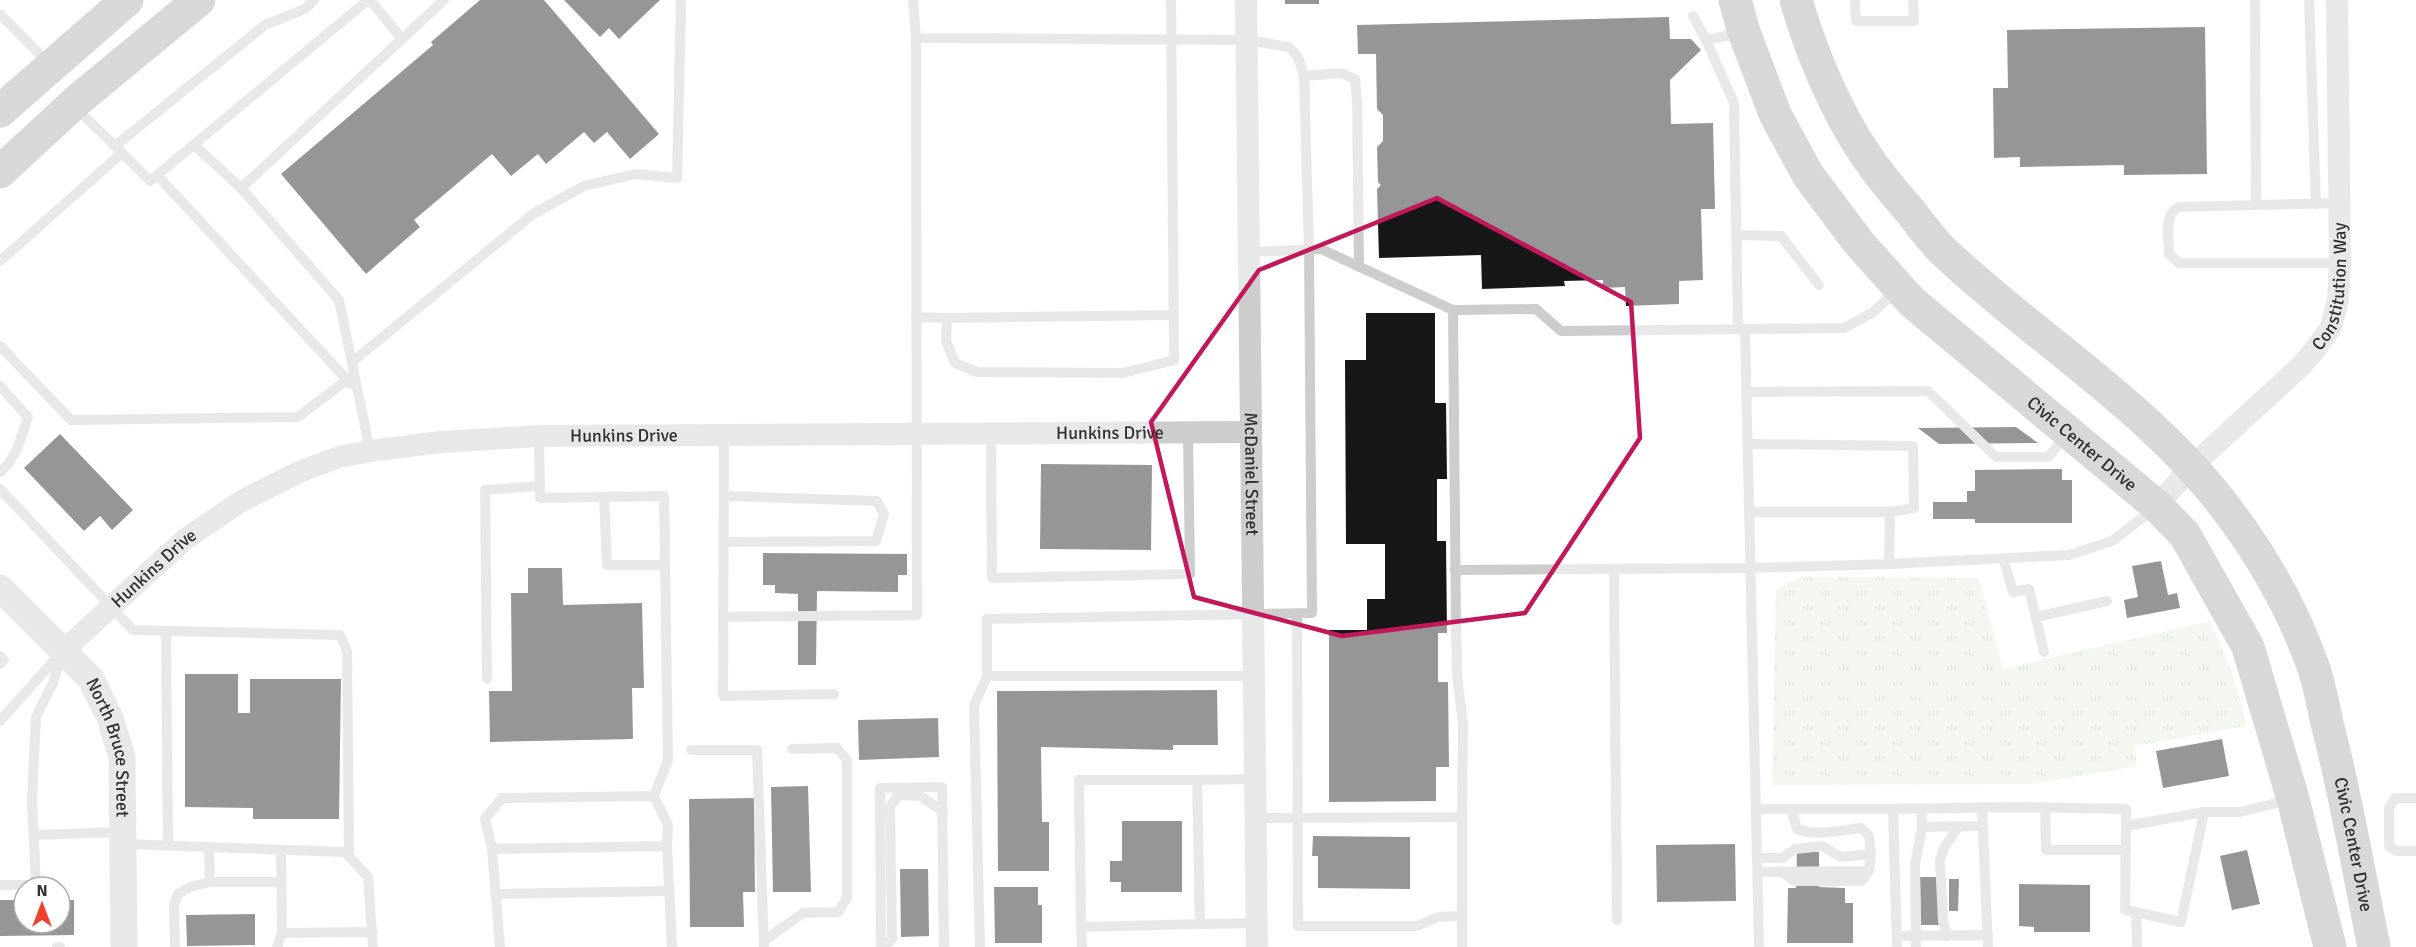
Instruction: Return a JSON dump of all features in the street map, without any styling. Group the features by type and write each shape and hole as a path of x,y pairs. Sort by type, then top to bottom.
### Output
{"main road":[{"path":"0,111 127,0"},
{"path":"0,172 73,105 199,0"},
{"name":"Civic Center Drive","path":"1736,0 1744,32 1774,114 1808,175 1859,243 1912,302 2157,506 2184,535 2248,647 2293,799 2330,947"},
{"name":"Civic Center Drive","path":"1796,0 1805,33 1830,88 1866,156 1941,249 2009,309 2103,385 2192,466 2234,518 2265,566 2292,614 2314,668 2335,752 2374,947"}],"street":[{"name":"McDaniel Street","path":"1246,0 1257,947"},
{"name":"Constitution Way","path":"2157,506 2192,466 2300,367 2331,327 2338,300 2340,263 2337,0"},
{"name":"Hunkins Drive","path":"63,651 184,540 243,500 299,472 339,457 370,451 441,442 539,436 916,432 1251,432"},
{"name":"North Bruce Street","path":"0,588 91,679 110,718 122,757 124,947"}],"lane":[{"path":"0,261 119,149 265,25 305,9 314,0"},
{"path":"73,105 150,181 369,0 402,39"},
{"path":"352,362 533,214 584,186 635,174 676,178 681,0"},
{"path":"724,618 917,615 916,38 914,0"},
{"path":"947,318 946,341 955,363 977,372 1123,373 1174,360 1172,0"},
{"path":"1855,0 1856,21 1914,21 1913,0"},
{"path":"2255,0 2256,205"},
{"path":"2309,0 2316,204"},
{"path":"241,188 440,2"},
{"path":"0,14 51,67"},
{"path":"1693,16 1734,104 1736,235 1747,392 1759,947"},
{"path":"1706,40 1744,32"},
{"path":"916,38 1246,40 1289,47 1298,57 1304,76 1309,249 1312,613 1253,616 987,619 987,676 974,706 980,947"},
{"path":"1304,76 1341,73 1355,79 1359,267"},
{"path":"194,145 241,188 339,300 370,451"},
{"path":"157,175 358,392"},
{"path":"2339,203 2178,207 2173,210 2168,220 2169,254 2179,263 2340,263"},
{"path":"1736,235 1781,236 1819,285"},
{"path":"1249,252 1321,249 1454,310 1536,309 1561,331 1844,328 1872,313 1899,287"},
{"path":"1454,310 1457,675 1463,724 1462,947"},
{"path":"916,316 947,318 1174,315"},
{"path":"0,346 70,420 298,417 347,380"},
{"path":"0,386 28,417 20,440 6,467 0,472"},
{"path":"1747,392 1928,391 1996,457 2048,457 2070,433"},
{"path":"991,433 992,578 1190,574 1188,433"},
{"path":"724,434 723,696 834,693"},
{"path":"539,436 540,498 664,496 668,759 654,796 668,825 668,891 672,947"},
{"path":"1748,444 1913,446 1914,508 1890,512 1749,512"},
{"path":"487,680 485,490 540,486"},
{"path":"0,489 133,630 340,635 347,651 349,856"},
{"path":"724,542 876,540 884,514 877,501 725,496"},
{"path":"604,497 607,565 665,565"},
{"path":"1455,570 1751,568 2069,555 2112,540 2157,506"},
{"path":"1889,564 1890,512"},
{"path":"2004,558 2013,592 2029,589 2044,652"},
{"path":"1614,570 1617,920"},
{"path":"2036,617 2107,601"},
{"path":"1297,614 1298,926 1417,926 1438,917 1462,916"},
{"path":"166,631 168,845"},
{"path":"0,721 63,651"},
{"path":"0,885 36,885 33,801 36,717 53,683 63,651"},
{"path":"0,656 4,660 0,664"},
{"path":"987,676 1254,676"},
{"path":"764,944 803,913 838,912 847,898 847,760 837,748 792,749"},
{"path":"691,750 758,750 764,944"},
{"path":"1082,947 1079,780 1255,779"},
{"path":"1197,780 1200,924"},
{"path":"882,947 880,788 942,787 944,947"},
{"path":"882,947 892,939 890,806 899,795 920,796 943,811"},
{"path":"500,947 492,849 485,819 502,798 654,796"},
{"path":"2416,798 2395,798 2389,808 2389,846 2397,852 2416,851"},
{"path":"2126,826 2204,812 2240,812 2293,799"},
{"path":"1982,807 1988,947"},
{"path":"1756,809 2045,807 2126,809 2125,910 2181,922 2204,812"},
{"path":"2045,807 2046,850 2126,850"},
{"path":"1758,872 1869,871 1871,854 1869,836 1862,828 1829,833 1808,833 1797,829 1791,809"},
{"path":"1893,809 1897,942 1947,936 1988,935"},
{"path":"1916,941 1915,864 1922,827 1922,809"},
{"path":"1256,818 1462,817"},
{"path":"1922,827 1983,826"},
{"path":"1947,936 1943,921 1940,860 1944,848 1958,827"},
{"path":"34,835 123,838 168,845 345,852 368,877 373,947"},
{"path":"492,849 667,846"},
{"path":"1757,858 1782,858 1795,849 1822,846 1841,857 1871,854"},
{"path":"209,847 210,882"},
{"path":"278,947 282,933 281,850"},
{"path":"175,947 174,905 178,894 190,887 210,882 281,882"},
{"path":"496,894 668,891"},
{"path":"2136,912 2137,947"},
{"path":"1081,927 1257,923"},
{"path":"282,933 372,932"}],"highlighted area":[{"path":"1437,198 1631,302 1640,438 1525,613 1342,636 1194,597 1151,422 1259,270"}],"green space":[{"path":"1800,577 1979,578 2003,669 2210,621 2232,672 2247,726 2134,746 2137,766 2032,784 1772,785 1776,590"}],"building":[{"path":"480,0 544,0 659,134 630,159 607,132 594,143 584,132 546,164 538,154 511,176 492,154 414,220 420,227 366,274 281,174 433,45 431,42"},
{"path":"564,0 660,0 619,39 609,28 600,37"},
{"path":"1285,0 1319,0 1319,4 1285,4"},
{"path":"1669,17 1670,39 1691,39 1701,50 1670,80 1671,124 1713,123 1715,209 1701,209 1703,280 1679,281 1679,304 1626,306 1625,287 1603,288 1603,280 1564,281 1565,286 1482,289 1481,255 1379,258 1377,189 1381,185 1378,182 1377,147 1383,141 1383,115 1377,109 1376,54 1358,54 1357,25"},
{"path":"2205,27 2207,174 2124,175 2124,165 2020,167 2020,157 1994,158 1993,88 2008,88 2007,30"},
{"path":"1366,313 1435,313 1435,403 1446,403 1447,479 1437,479 1437,541 1446,541 1447,633 1438,633 1438,682 1448,682 1449,767 1436,767 1436,801 1329,802 1329,630 1367,630 1367,599 1385,599 1385,544 1346,544 1345,360 1366,360"},
{"path":"2016,427 2038,443 1939,444 1918,428"},
{"path":"60,434 133,510 112,530 100,516 84,531 24,468"},
{"path":"1041,464 1152,465 1151,550 1040,549"},
{"path":"2062,469 2062,480 2072,480 2072,523 1975,523 1975,519 1933,519 1933,502 1967,502 1967,491 1975,491 1975,470"},
{"path":"763,553 907,554 907,575 898,575 898,592 817,591 816,665 798,665 798,594 775,593 775,585 763,585"},
{"path":"2161,561 2168,595 2177,593 2180,608 2127,618 2124,600 2138,597 2132,566"},
{"path":"528,568 562,568 563,605 642,603 644,688 632,688 633,739 490,742 489,691 512,691 511,593 528,593"},
{"path":"185,674 238,674 238,713 250,713 250,679 341,679 339,819 253,819 253,808 185,807"},
{"path":"1217,690 1218,745 1173,745 1173,750 1041,747 1042,822 1049,822 1049,871 998,871 997,691"},
{"path":"938,718 939,757 859,760 858,720"},
{"path":"2222,739 2229,776 2163,788 2156,751"},
{"path":"808,786 811,892 773,892 771,787"},
{"path":"754,798 755,892 743,892 744,927 690,927 689,799"},
{"path":"1122,821 1182,821 1182,892 1121,892 1121,882 1110,882 1110,861 1122,861"},
{"path":"1313,836 1410,837 1410,889 1318,888 1318,856 1312,856"},
{"path":"1735,844 1736,901 1657,902 1656,845"},
{"path":"2247,850 2260,904 2232,910 2220,856"},
{"path":"1797,851 1819,852 1819,887 1845,888 1845,903 1853,903 1853,943 1787,943 1788,888 1796,888"},
{"path":"900,869 928,869 929,936 901,937"},
{"path":"1920,877 1938,877 1939,925 1921,925"},
{"path":"1949,879 1959,879 1958,911 1949,911"},
{"path":"2019,884 2090,885 2090,932 2034,932 2034,927 2019,926"},
{"path":"994,887 1038,887 1038,905 1042,905 1042,943 995,943"},
{"path":"0,900 12,900 12,935 72,935 72,900 74,900 74,935 0,936"},
{"path":"255,914 255,945 187,946 186,915"}]}
